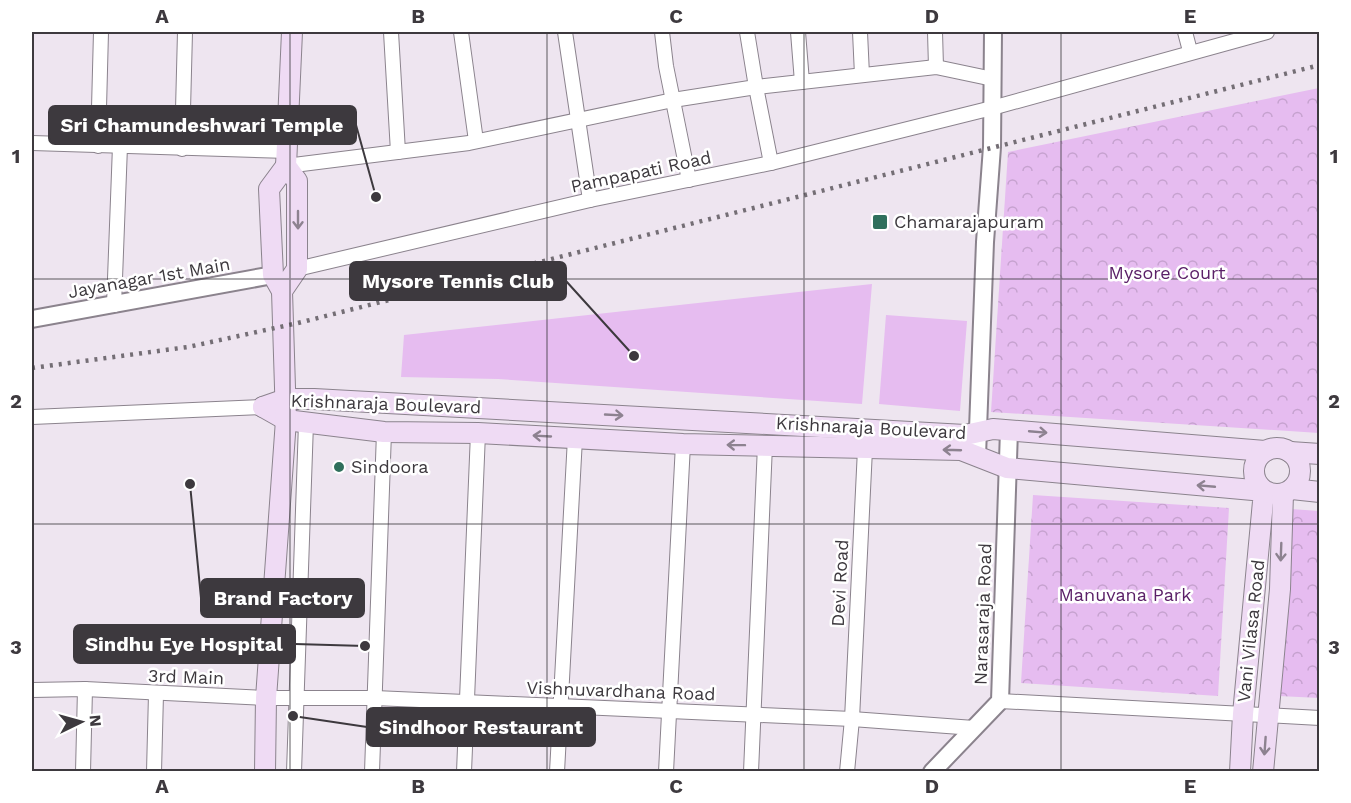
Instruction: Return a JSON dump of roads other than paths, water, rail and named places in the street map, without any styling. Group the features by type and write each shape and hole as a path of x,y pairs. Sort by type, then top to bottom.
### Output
{"main road":[{"path":"277,283 297,269 297,181 287,158 292,32"},
{"path":"265,771 266,698 286,420 269,189 287,158"},
{"name":"Krishnaraja Boulevard","path":"263,407 286,399 338,400 965,435 993,429 1265,451"},
{"name":"Krishnaraja Boulevard","path":"263,407 286,420 384,432 478,433 683,444 961,450 1007,468 1280,491 1320,492"},
{"path":"1290,452 1296,457 1300,472 1299,480 1280,491 1258,486 1254,471 1255,463 1265,451 1279,448 1290,452 1320,454"},
{"name":"Vani Vilasa Road","path":"1240,771 1243,714 1280,491"},
{"name":"Vani Vilasa Road","path":"1263,771 1280,589 1280,491"}],"street":[{"path":"98,146 101,32"},
{"path":"182,149 185,32"},
{"path":"391,32 398,152"},
{"path":"461,32 476,141"},
{"path":"565,32 590,200"},
{"path":"663,32 673,100 689,180"},
{"path":"747,32 771,163"},
{"path":"798,32 802,82"},
{"path":"860,32 862,75"},
{"path":"936,32 936,67"},
{"path":"977,456 985,242 992,147 993,32"},
{"path":"1185,32 1190,51"},
{"name":"Pampapati Road","path":"297,269 590,200 771,163 992,108 1190,51 1267,32"},
{"path":"32,143 182,149 287,158 398,152 476,141 673,100 756,87 936,67 993,79"},
{"path":"114,305 120,146"},
{"name":"Jayanagar 1st Main","path":"32,319 114,305 277,283"},
{"path":"32,417 263,407"},
{"path":"294,771 306,423"},
{"name":"Narasaraja Road","path":"932,771 1000,701 1009,430"},
{"path":"372,771 384,432"},
{"path":"464,771 478,433"},
{"path":"556,771 575,438"},
{"path":"666,771 683,444"},
{"path":"751,771 765,445"},
{"name":"Devi Road","path":"847,771 852,719 865,449"},
{"path":"83,771 86,689"},
{"name":"3rd Main","path":"32,690 86,689 266,698"},
{"path":"154,771 156,694"},
{"name":"Vishnuvardhana Road","path":"266,698 375,698 852,719 974,728"},
{"path":"1000,701 1320,718"}],"railway":[{"path":"32,368 188,347 298,323 1320,65"}],"place":[{"name":"Sri Chamundeshwari Temple","path":"376,197"},
{"name":"Chamarajapuram","path":"880,222"},
{"name":"Mysore Tennis Club","path":"634,356"},
{"name":"Sindoora","path":"339,467"},
{"name":"Brand Factory","path":"190,484"},
{"name":"Sindhu Eye Hospital","path":"365,646"},
{"name":"Sindhoor Restaurant","path":"293,716"}],"park label":[{"name":"Mysore Court","path":"1167,273"},
{"name":"Manuvana Park","path":"1125,595"}]}
